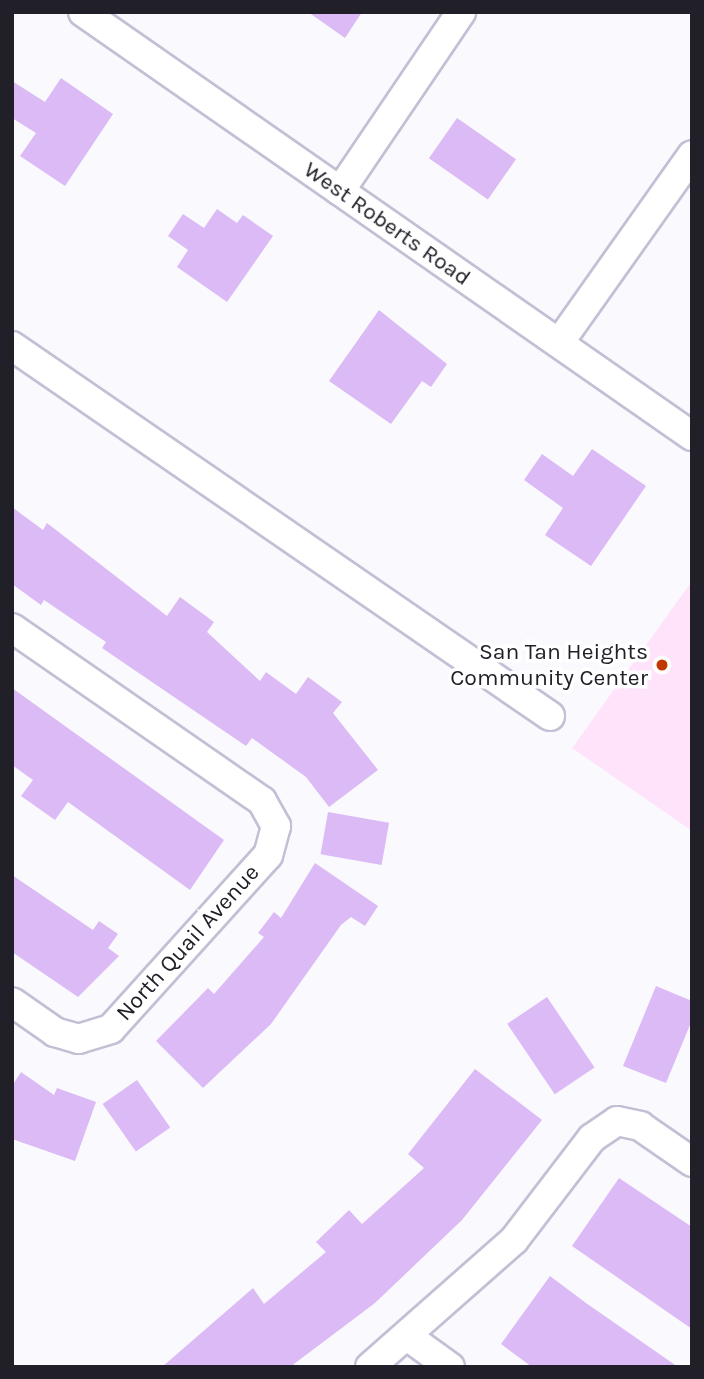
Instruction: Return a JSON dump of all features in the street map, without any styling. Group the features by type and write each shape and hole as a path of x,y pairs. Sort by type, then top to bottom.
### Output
{"street":[{"path":"340,191 461,12"},
{"name":"West Roberts Road","path":"98,16 340,191 692,436"},
{"path":"559,343 692,155"},
{"path":"12,346 550,716"},
{"name":"North Quail Avenue","path":"12,628 262,801 276,826 268,855 111,1029 79,1039 55,1032 12,1002"},
{"path":"370,1367 514,1240 592,1138 617,1121 640,1126 692,1162"},
{"path":"407,1336 450,1367"}],"shaded area":[{"name":"San Tan Heights Community Center","path":"692,581 692,831 572,748"}],"building":[{"path":"308,12 362,12 345,38"},
{"path":"61,78 113,114 65,186 20,156 36,133 12,118 12,81 45,102"},
{"path":"457,118 516,159 488,199 429,158"},
{"path":"217,209 237,223 243,215 273,236 227,302 177,267 188,250 168,236 183,214 204,228"},
{"path":"379,310 447,364 431,387 422,381 391,424 329,381"},
{"path":"592,449 646,486 591,566 545,535 563,508 524,480 542,454 573,476"},
{"path":"12,507 43,530 47,523 167,616 180,597 214,622 207,632 260,681 266,672 296,694 308,677 342,702 333,713 378,770 329,807 306,777 252,738 246,746 102,648 106,642 44,600 41,605 12,584"},
{"path":"12,688 224,840 190,890 68,802 55,820 21,796 33,780 12,765"},
{"path":"328,812 389,823 382,865 321,854"},
{"path":"315,863 378,906 365,926 351,917 341,925 271,1024 203,1088 156,1041 208,988 214,994 264,937 258,933 274,912 281,918"},
{"path":"12,875 93,930 99,921 118,934 108,948 119,956 78,997 12,952"},
{"path":"656,986 692,1001 692,1020 666,1083 623,1066"},
{"path":"547,997 595,1067 555,1094 507,1024"},
{"path":"475,1069 542,1120 462,1220 375,1303 290,1367 162,1367 253,1288 264,1304 326,1252 316,1242 349,1210 362,1224 424,1168 408,1154"},
{"path":"21,1072 54,1095 57,1088 96,1102 75,1161 12,1139 12,1086"},
{"path":"137,1080 170,1128 136,1152 103,1104"},
{"path":"619,1178 692,1227 692,1329 572,1246"},
{"path":"550,1276 678,1367 532,1367 501,1344"}],"place":[{"name":"San Tan Heights Community Center","path":"662,665"}]}
